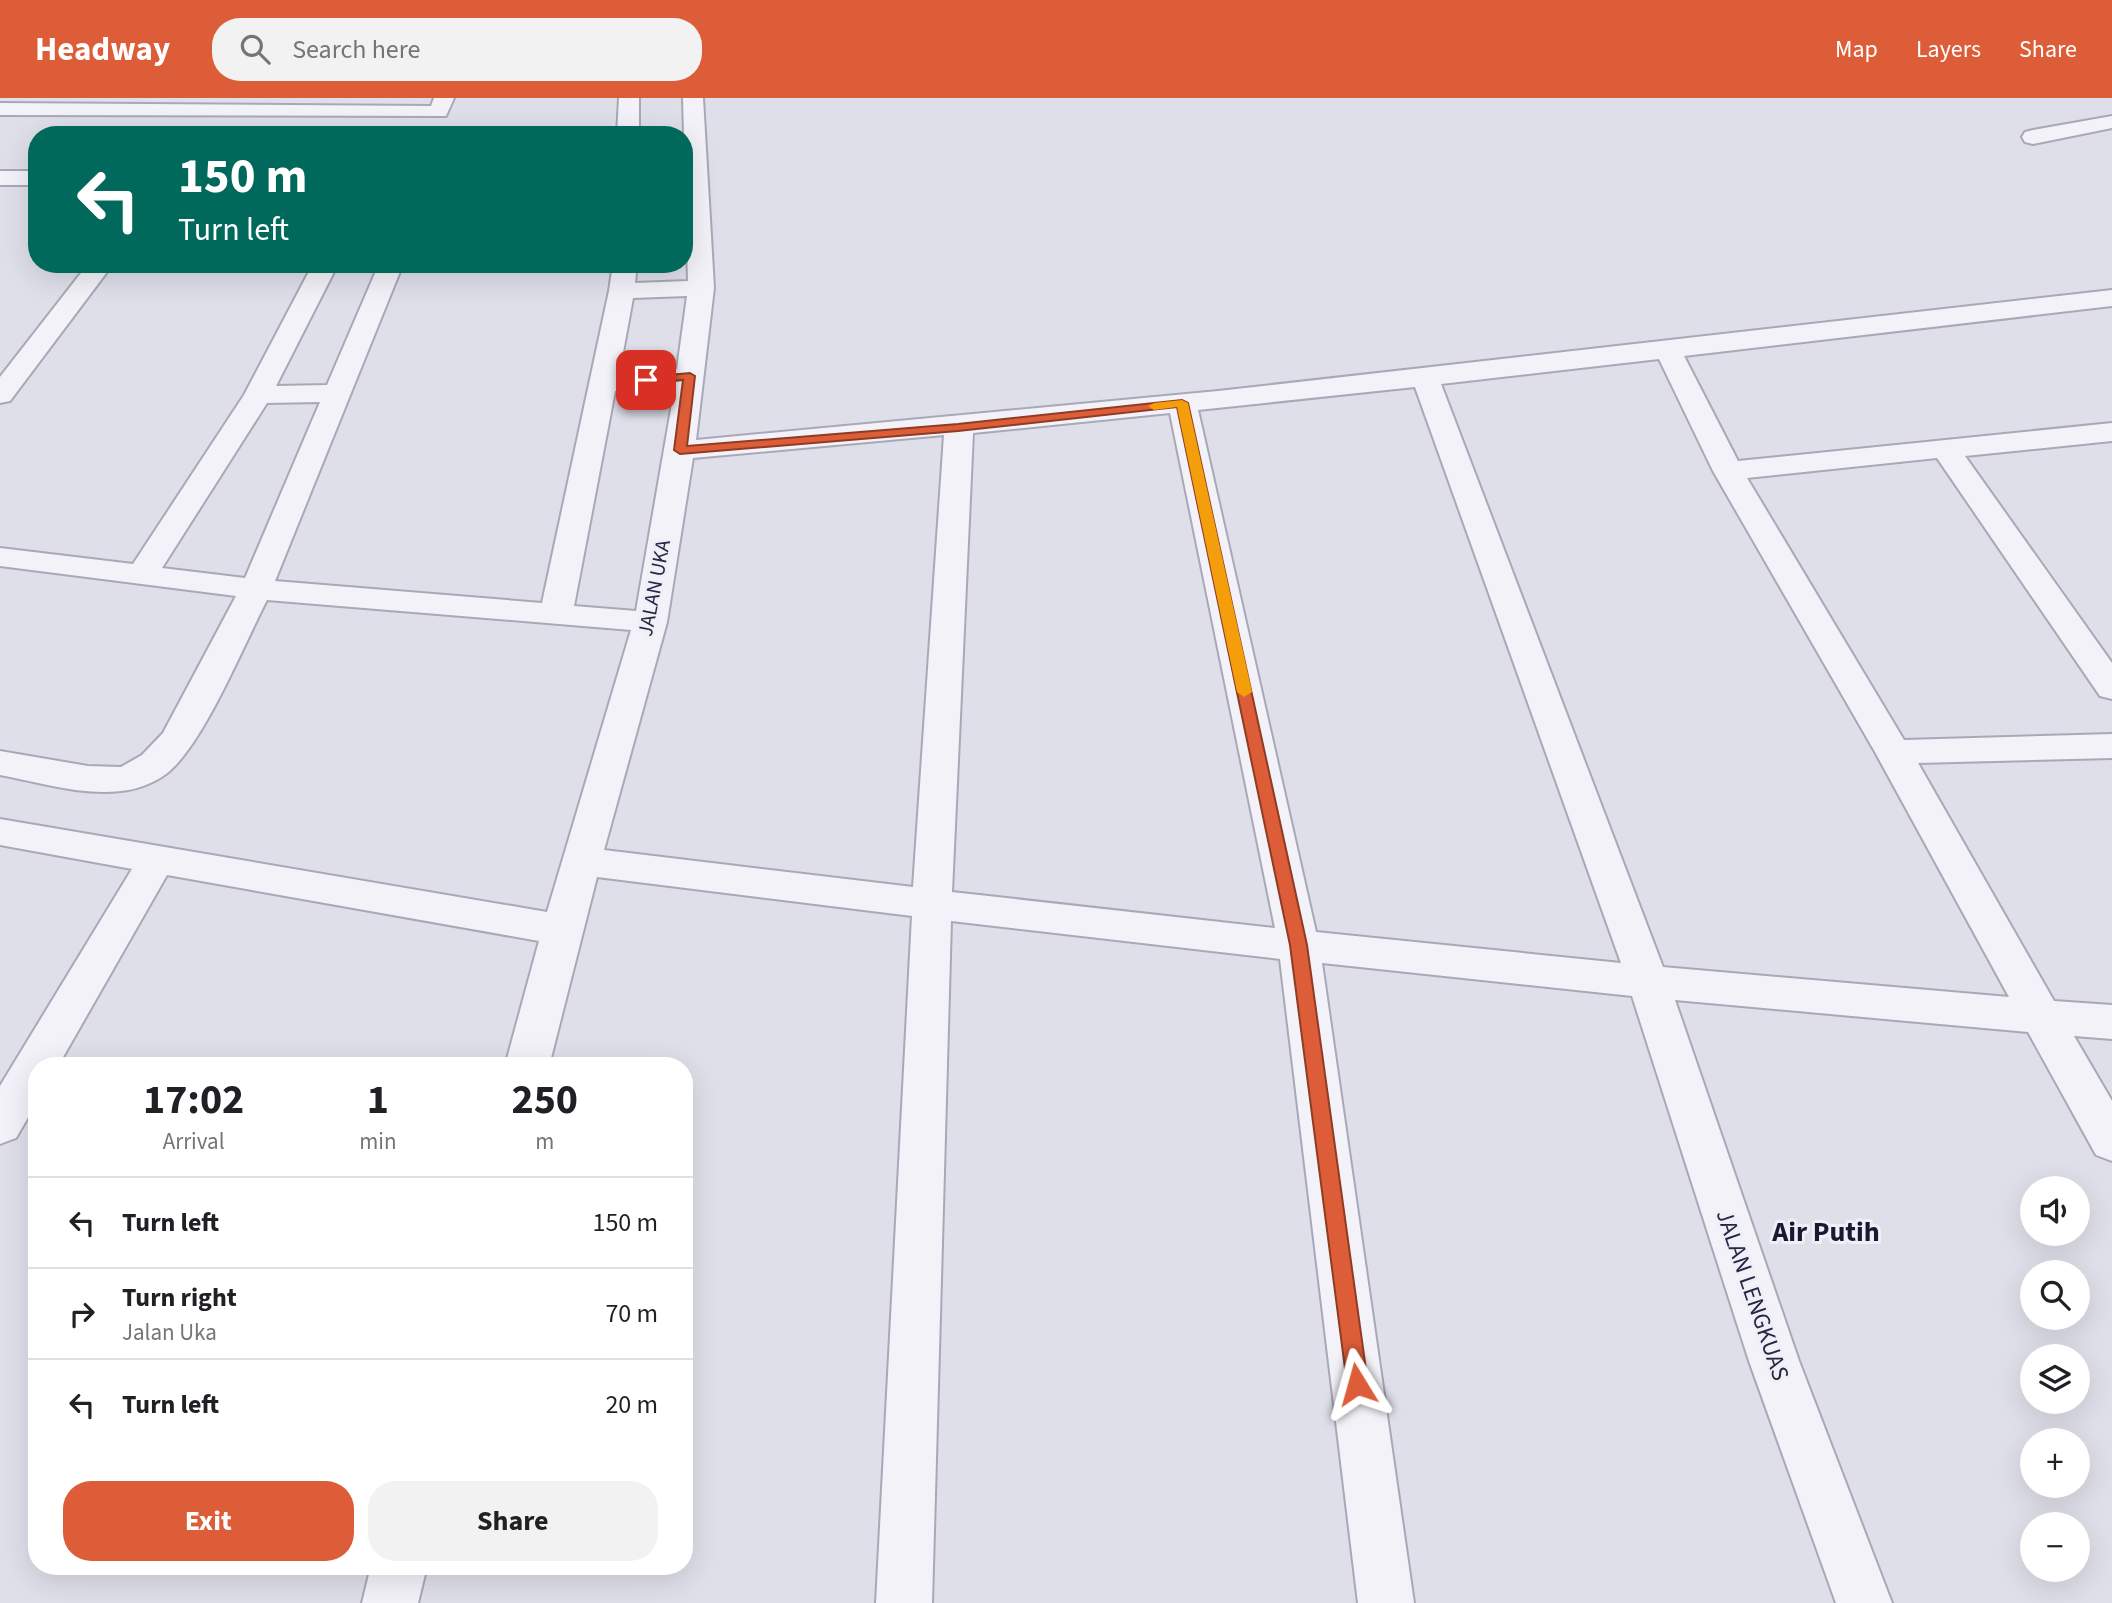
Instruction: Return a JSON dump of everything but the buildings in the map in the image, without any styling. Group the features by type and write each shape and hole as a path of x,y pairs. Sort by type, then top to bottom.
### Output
{"street":[{"path":"628,126 629,98"},
{"name":"JALAN UKA","path":"692,126 693,98"},
{"path":"0,109 442,105 437,126"},
{"path":"2033,137 2112,122"},
{"path":"0,177 28,178"},
{"name":"JALAN UKA","path":"529,1057 562,930 650,622 680,450 701,288 693,197"},
{"path":"0,395 94,273"},
{"path":"143,573 258,395 321,273"},
{"path":"0,763 106,779 131,777 155,764 178,739 256,589 387,273"},
{"path":"556,612 624,277 701,288"},
{"path":"680,450 958,427 1668,351 2112,298"},
{"path":"1668,351 1728,471 1893,752 2112,1142"},
{"path":"603,384 690,376"},
{"name":"JALAN LENGKUAS","path":"1425,377 1649,984 1774,1361 1864,1603"},
{"path":"258,395 338,393"},
{"path":"1182,403 1299,945 1386,1603"},
{"path":"904,1603 932,905 958,427"},
{"path":"1728,471 2112,432"},
{"path":"1946,450 2112,688"},
{"path":"0,557 256,589 556,612 650,622"},
{"path":"1893,752 2112,746"},
{"path":"0,832 562,930"},
{"path":"39,1057 156,861"},
{"path":"583,861 932,905 1649,984 2112,1022"},
{"path":"2,1118 28,1075"},
{"path":"390,1603 397,1575"}],"slow traffic":[{"path":"1154,406 1182,403 1244,692"}],"district":[{"name":"Air Putih","path":"1826,1231"}],"route":[{"path":"646,380 690,376 680,450 958,427 1182,403 1299,945 1357,1384"}]}
